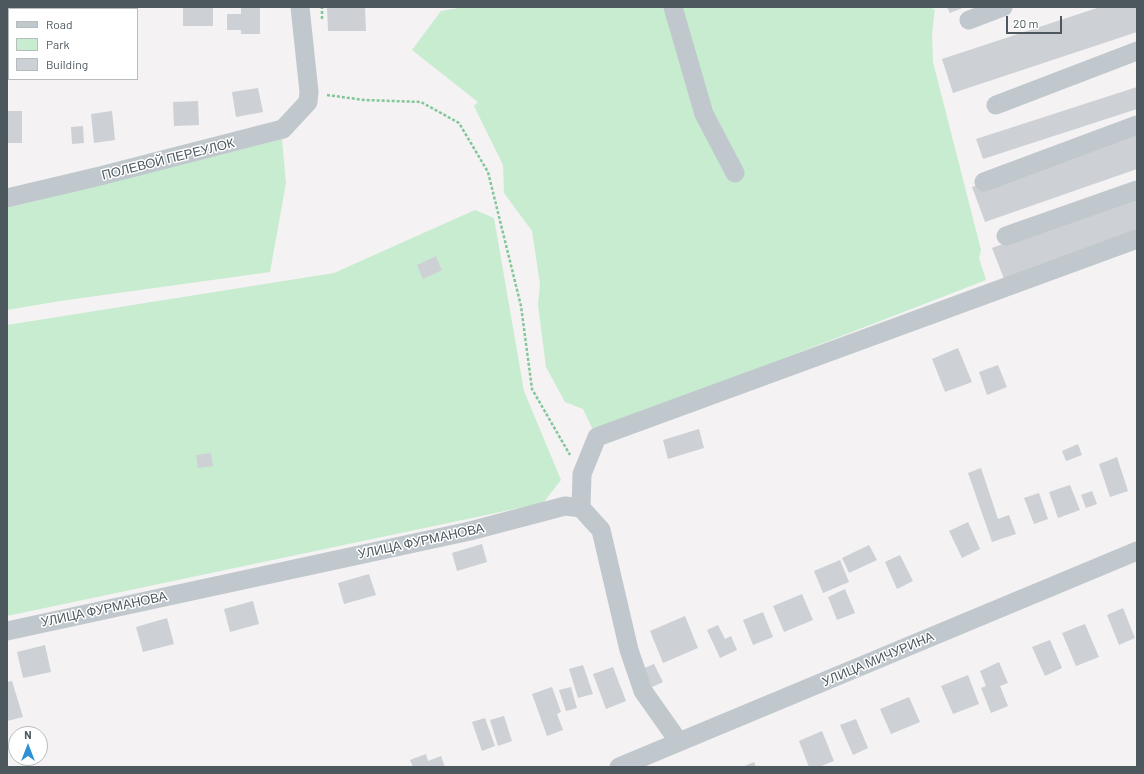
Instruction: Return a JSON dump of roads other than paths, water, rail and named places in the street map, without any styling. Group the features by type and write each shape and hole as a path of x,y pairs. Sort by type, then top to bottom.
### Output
{"street":[{"name":"ПОЛЕВОЙ ПЕРЕУЛОК","path":"7,198 100,176 283,129 308,102 309,92 300,7"},
{"path":"673,7 704,114 735,173"},
{"path":"969,20 1003,7"},
{"path":"996,105 1137,51"},
{"path":"984,182 1137,125"},
{"path":"1006,236 1137,190"},
{"path":"679,742 643,691 629,650 601,530 581,508 582,474 596,437 1137,239"},
{"name":"УЛИЦА ФУРМАНОВА","path":"7,631 470,531 565,506 581,508"},
{"name":"УЛИЦА МИЧУРИНА","path":"619,767 1137,550"}]}
